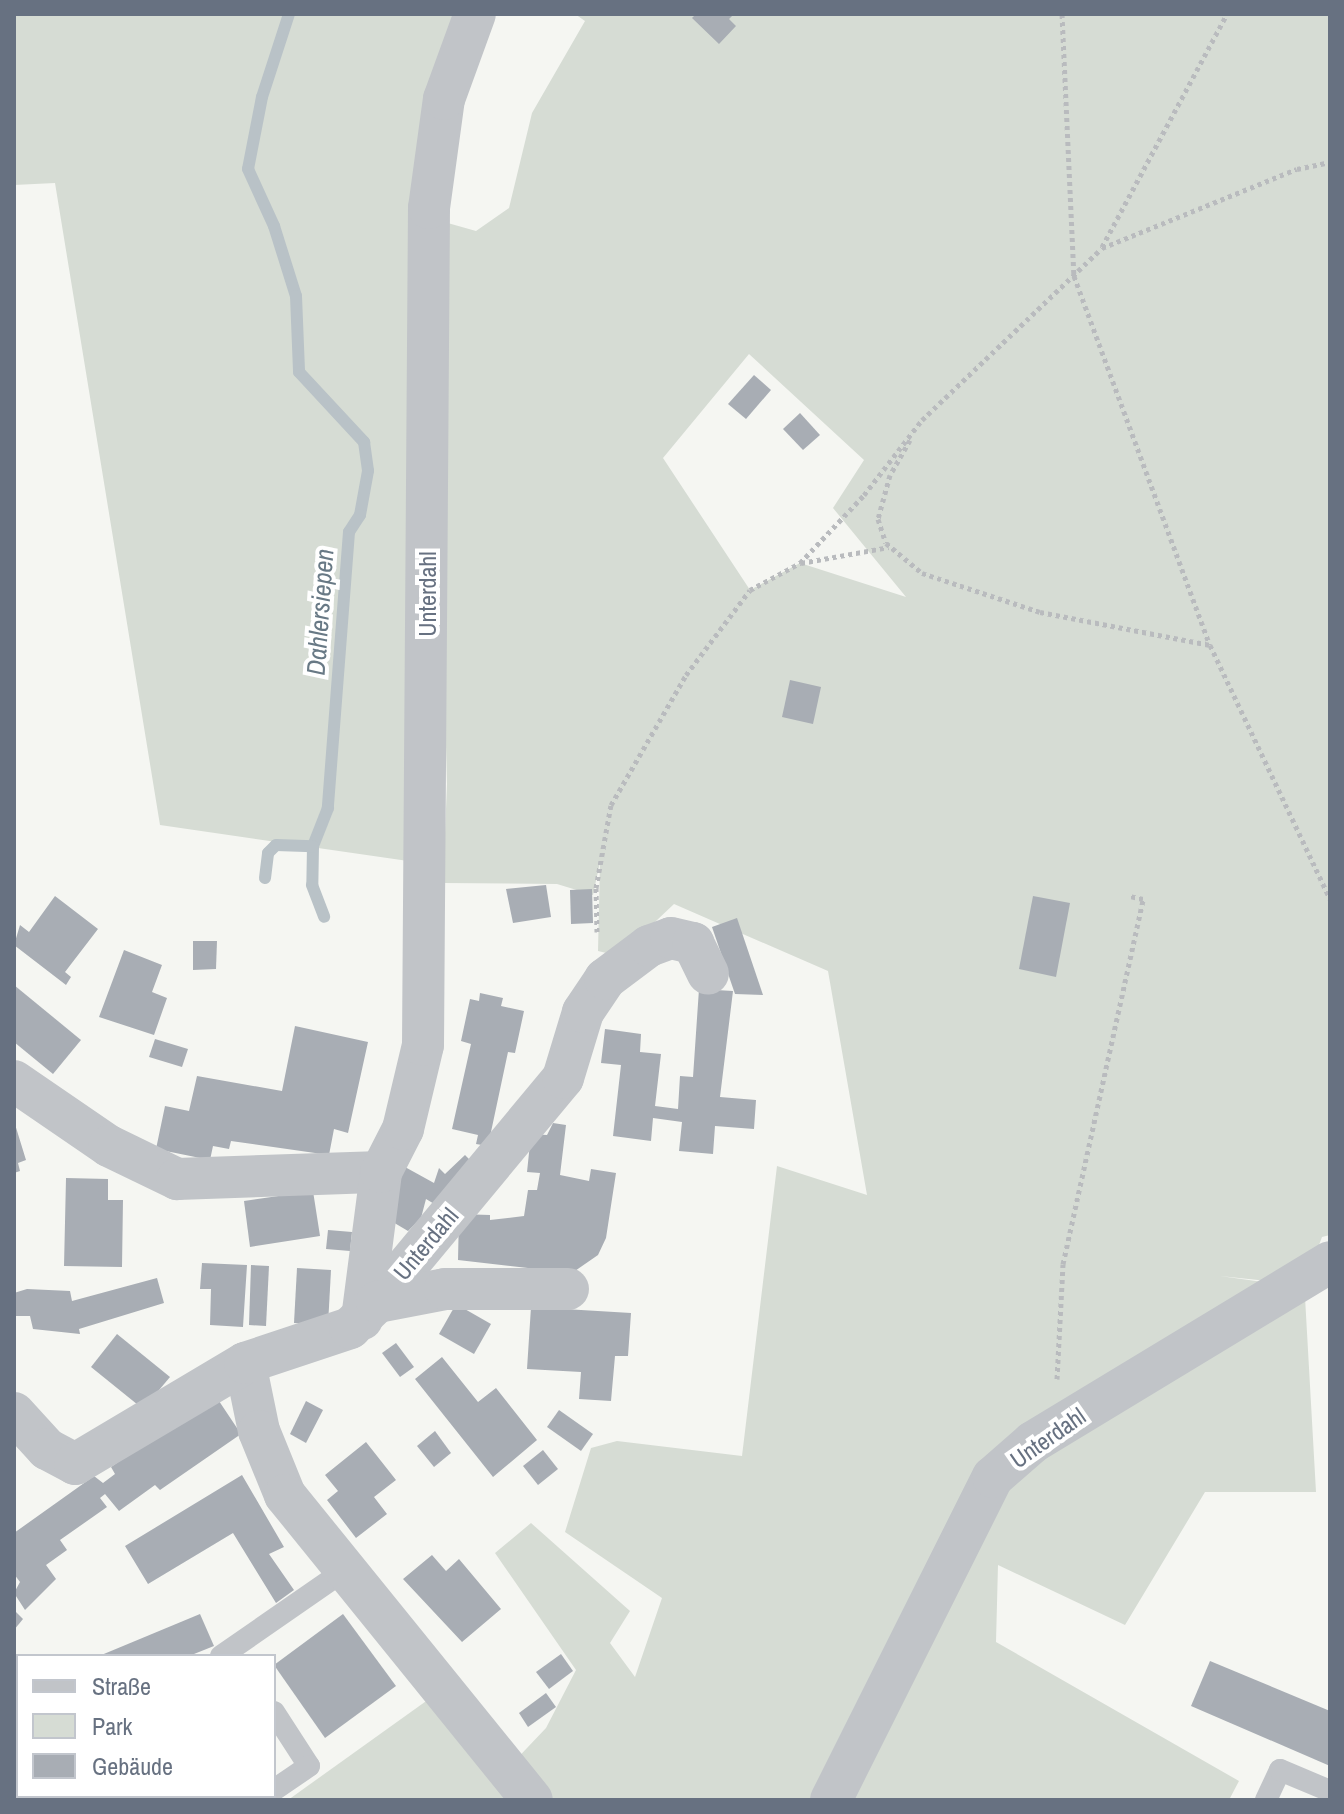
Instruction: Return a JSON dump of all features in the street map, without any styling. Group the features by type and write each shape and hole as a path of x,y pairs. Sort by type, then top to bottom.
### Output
{"street":[{"name":"Unterdahl","path":"370,1311 381,1172 403,1129 423,1045 429,208 444,99 475,14"},
{"name":"Unterdahl","path":"14,1413 47,1449 75,1464 245,1363 281,1347 350,1328 370,1311 563,1078 583,1012 599,986 649,946 671,938 693,943 708,974"},
{"path":"14,1081 119,1152 177,1179 381,1172"},
{"name":"Unterdahl","path":"831,1800 993,1477 1055,1430 1330,1262"},
{"name":"Unterdahl","path":"370,1311 445,1289 568,1289"},
{"path":"245,1363 259,1431 285,1495 532,1800"}],"lane":[{"path":"231,1654 345,1570"},
{"path":"276,1715 309,1766 276,1789"},
{"path":"1266,1800 1280,1770 1330,1791"}],"path":[{"path":"1062,14 1074,276 1210,645 1330,899"},
{"path":"800,563 864,495 922,420 1102,248 1227,14"},
{"path":"1102,248 1297,169 1330,162"},
{"path":"922,420 890,475 878,519 890,547 922,573 1040,612 1210,645"},
{"path":"599,986 596,888 611,805 686,675 750,590 800,563 890,547"},
{"path":"1055,1430 1063,1264 1143,899 1130,896"}],"green space":[{"path":"14,14 475,14 423,216 476,231 509,208 532,113 585,21 575,14 1330,14 1330,1235 1322,1237 1304,1285 1220,1276 1291,1286 1305,1297 1316,1492 1205,1492 1125,1625 998,1565 996,1642 1239,1781 1229,1800 532,1800 507,1769 546,1728 576,1670 495,1553 531,1523 630,1611 610,1643 635,1677 662,1598 565,1532 591,1448 617,1441 742,1456 777,1166 867,1195 828,971 674,904 619,956 598,951 600,862 593,895 557,884 443,883 447,784 443,633 415,862 160,825 55,183 14,185","holes":["749,354 864,460 833,508 906,597 800,563 750,590 663,458"]},
{"path":"436,1694 519,1800 288,1800"}],"building":[{"path":"696,14 734,14 729,19 736,26 719,44 692,18"},
{"path":"754,375 771,390 746,419 728,404"},
{"path":"800,413 820,435 803,450 783,429"},
{"path":"790,680 821,687 813,724 782,717"},
{"path":"546,885 551,917 513,923 506,889"},
{"path":"592,889 593,923 571,924 570,890"},
{"path":"55,896 98,929 65,972 71,977 66,985 14,945 20,925 29,932"},
{"path":"1033,896 1070,903 1056,977 1019,969"},
{"path":"737,918 763,995 735,994 712,927"},
{"path":"193,941 217,941 216,969 193,970"},
{"path":"124,950 162,965 152,992 167,998 154,1035 99,1017"},
{"path":"14,985 81,1040 53,1074 14,1042"},
{"path":"699,989 733,991 720,1097 756,1100 754,1129 715,1126 713,1154 679,1151 682,1122 653,1118 651,1141 613,1136 621,1065 601,1063 605,1029 641,1034 640,1052 661,1054 655,1106 678,1109 680,1076 693,1077"},
{"path":"480,993 503,998 501,1006 524,1011 515,1053 508,1052 488,1146 476,1144 478,1135 452,1129 471,1044 461,1041 470,999 479,1001"},
{"path":"295,1026 368,1042 348,1133 334,1129 329,1155 231,1141 229,1149 213,1146 210,1160 156,1149 165,1106 189,1111 197,1076 282,1091"},
{"path":"155,1039 188,1049 182,1067 149,1057"},
{"path":"14,1121 26,1160 18,1163 20,1171 14,1173"},
{"path":"553,1123 566,1125 560,1175 589,1181 591,1169 616,1173 606,1238 598,1255 572,1273 458,1260 459,1214 490,1215 490,1220 524,1216 528,1190 537,1190 540,1173 527,1172 531,1134 547,1135"},
{"path":"465,1155 475,1165 436,1205 426,1199 421,1218 408,1231 381,1215 405,1167 434,1183 439,1168 445,1174"},
{"path":"66,1178 108,1179 108,1200 123,1200 122,1267 64,1266"},
{"path":"313,1191 320,1236 250,1247 244,1201"},
{"path":"328,1230 352,1232 350,1251 326,1249"},
{"path":"202,1263 247,1265 243,1327 210,1325 211,1289 200,1289"},
{"path":"251,1265 269,1266 266,1326 249,1325"},
{"path":"297,1268 331,1270 328,1325 294,1323"},
{"path":"157,1278 164,1303 79,1329 80,1334 33,1329 30,1316 14,1316 14,1293 27,1289 70,1291 72,1301"},
{"path":"456,1304 491,1324 474,1354 439,1334"},
{"path":"531,1307 631,1313 628,1356 615,1356 611,1401 579,1399 581,1372 527,1369"},
{"path":"117,1334 170,1377 143,1409 91,1367"},
{"path":"396,1343 414,1367 400,1377 382,1353"},
{"path":"442,1357 478,1402 496,1388 537,1440 493,1477 415,1379"},
{"path":"215,1395 241,1434 160,1490 155,1485 119,1511 105,1494 100,1498 107,1507 60,1540 67,1550 46,1565 56,1579 25,1610 14,1593 20,1582 14,1574 14,1533 94,1476 103,1483 115,1474 111,1467"},
{"path":"306,1401 323,1410 306,1443 290,1434"},
{"path":"559,1410 593,1434 581,1451 547,1427"},
{"path":"435,1431 451,1453 434,1467 417,1446"},
{"path":"366,1442 396,1480 374,1497 387,1514 356,1538 327,1500 338,1491 325,1475"},
{"path":"543,1450 558,1469 538,1485 523,1466"},
{"path":"242,1475 284,1547 269,1554 294,1590 276,1603 233,1533 148,1584 125,1546"},
{"path":"432,1555 446,1571 459,1559 501,1609 462,1642 403,1579"},
{"path":"14,1610 23,1619 14,1630"},
{"path":"200,1614 214,1646 194,1654 104,1654"},
{"path":"343,1614 396,1686 325,1738 276,1664"},
{"path":"561,1654 573,1671 549,1689 536,1672"},
{"path":"1210,1661 1330,1711 1330,1766 1191,1706"},
{"path":"546,1693 556,1707 528,1727 519,1713"},
{"path":"48,1798 52,1800 28,1800"},
{"path":"127,1798 182,1798 124,1800"}],"waterway":[{"name":"Dahlersiepen","path":"289,14 262,97 248,169 274,226 296,296 299,372 364,442 368,471 360,515 349,532 328,808 313,846 312,885 324,917"},
{"path":"265,878 268,853 276,845 313,846"}]}
